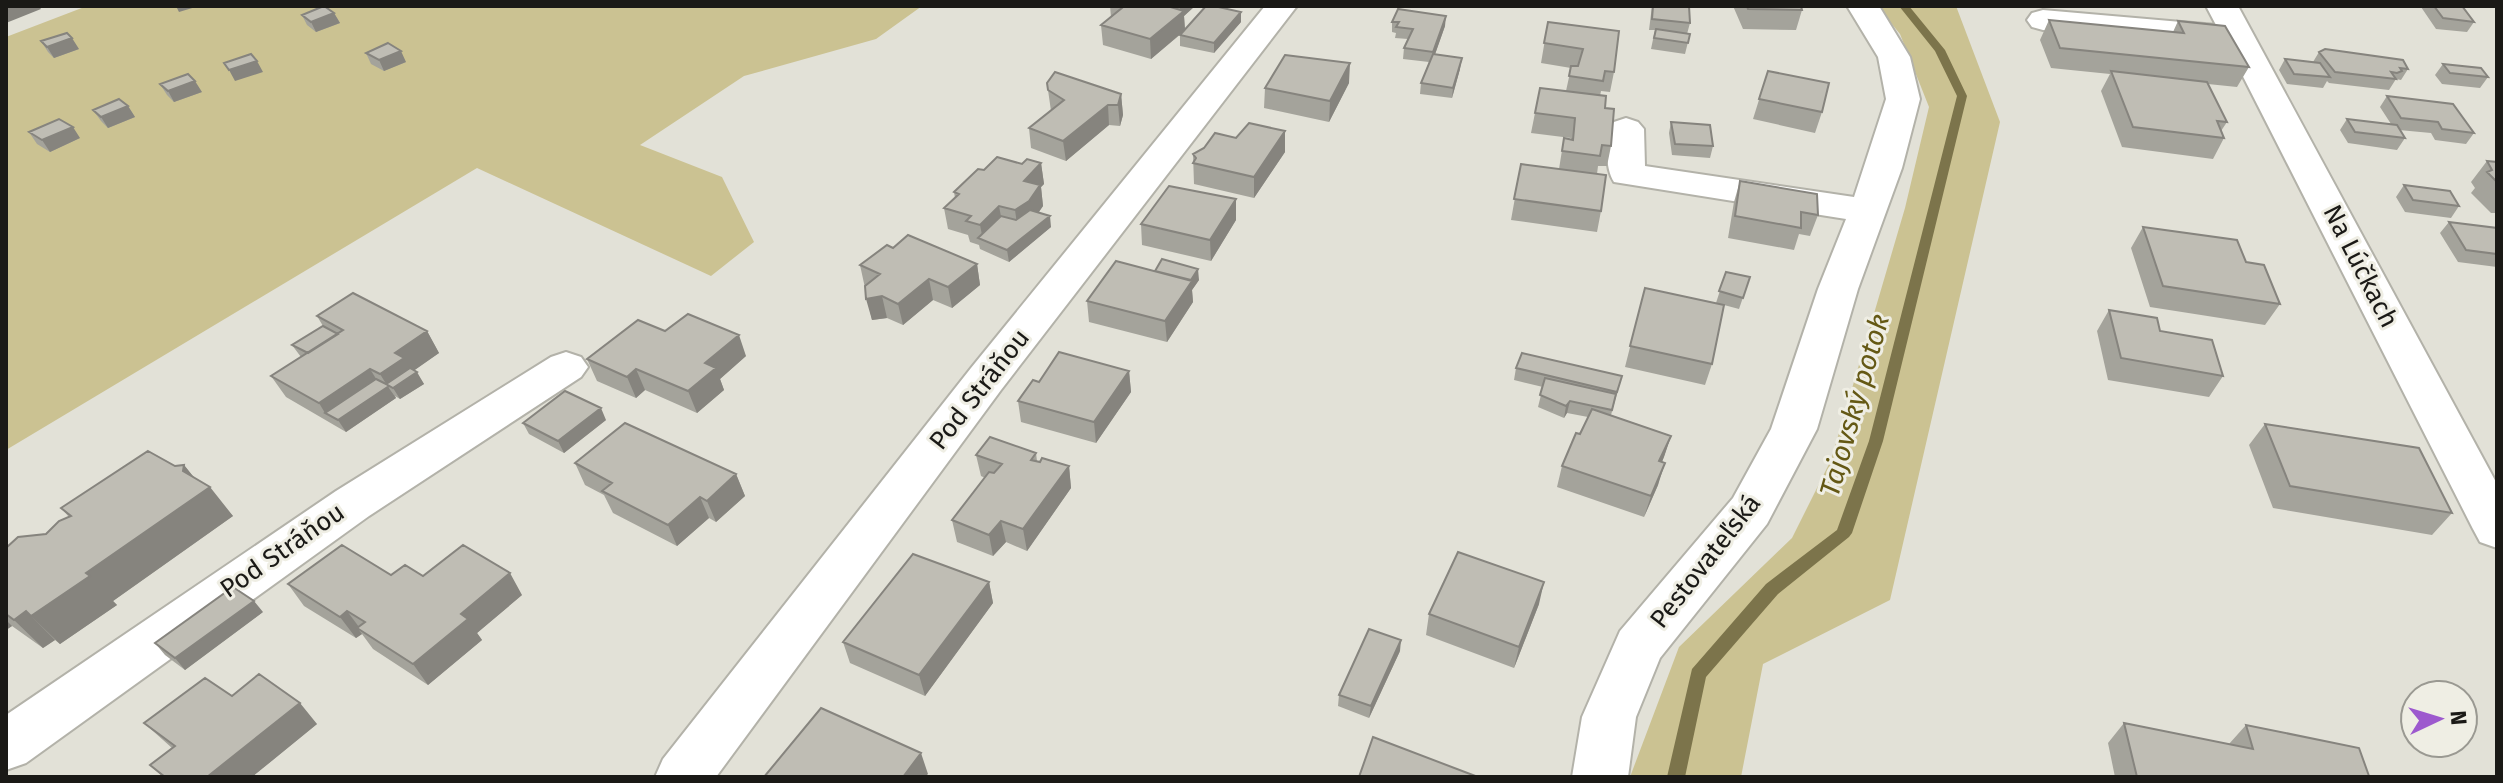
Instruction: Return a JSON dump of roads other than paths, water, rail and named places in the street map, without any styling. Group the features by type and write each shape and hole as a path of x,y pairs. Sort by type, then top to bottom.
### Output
{"street":[{"name":"Pod Stráňou","path":"683,777 986,379 1281,6"},
{"name":"Pestovateľská","path":"1600,777 1609,717 1639,646 1750,511 1794,429 1838,289 1869,211 1903,99 1894,57 1863,6"},
{"path":"2043,20 2230,21"},
{"name":"Na Lúčkach","path":"2230,21 2497,529"},
{"path":"1626,129 1627,179 1869,211"},
{"name":"Pod Stráňou","path":"6,746 324,520 434,447 566,367"}],"waterway":[{"name":"Tajovský potok","path":"1676,777 1698,674 1772,589 1844,533 1876,441 1962,96 1940,50 1904,6"}]}
